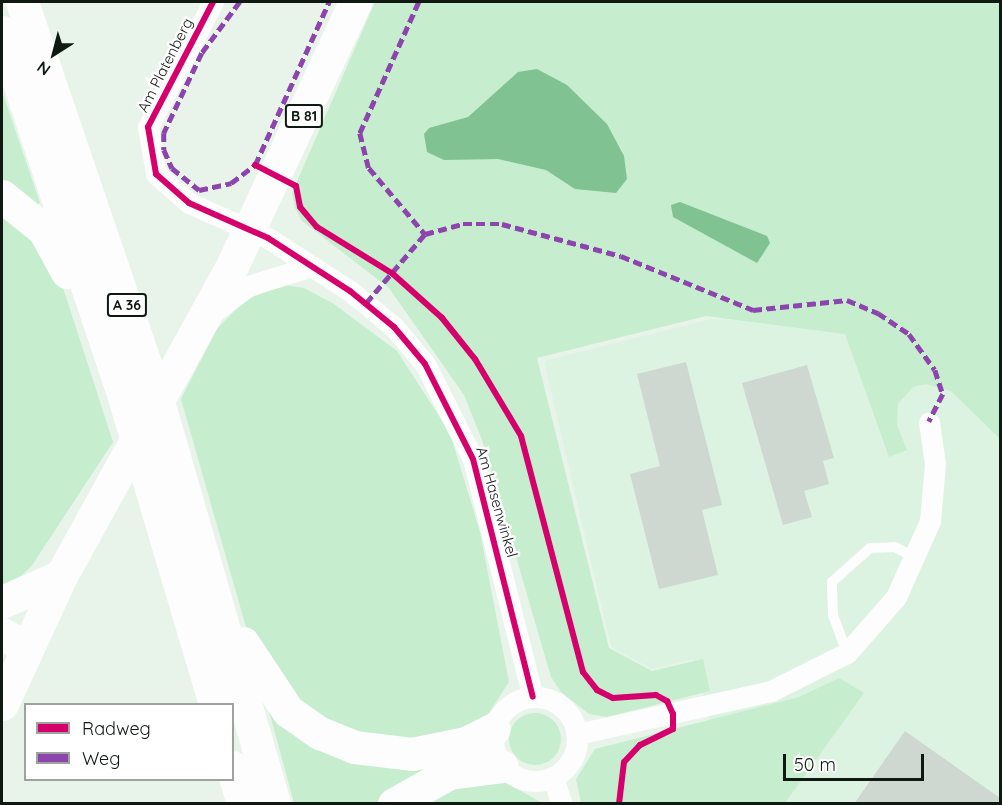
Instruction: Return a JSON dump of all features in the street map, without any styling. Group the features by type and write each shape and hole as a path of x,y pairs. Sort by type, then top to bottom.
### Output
{"main road":[{"name":"A 36","path":"22,2 135,330 228,636 274,804"},
{"name":"B 81","path":"2,704 14,640 61,576 197,328 250,229 356,2"},
{"name":"A 36","path":"2,32 92,296 214,703"},
{"path":"2,196 37,223 55,247 72,285 92,296"},
{"path":"2,602 61,576"},
{"path":"228,636 248,645 262,678 288,711 346,745 412,753 466,743 494,729"},
{"path":"394,804 450,773 502,766"},
{"path":"234,774 243,804"}],"street":[{"name":"Am Platenberg","path":"213,2 156,103 148,127 149,157 174,194 250,229"},
{"name":"Am Hasenwinkel","path":"250,229 312,266 394,327 455,415 482,486 533,697"},
{"path":"197,328 249,286 312,266"},
{"path":"577,734 771,691 847,653 896,597 917,559 930,521 935,464 929,422"},
{"path":"533,697 560,705 577,734 573,757 554,777 523,780 502,766 494,748 494,729 508,707 533,697"},
{"path":"554,777 562,804"}],"lane":[{"path":"847,653 833,615 832,582 870,548 895,547 917,559"}],"shaded area":[{"path":"375,2 1000,2 1000,439 951,391 926,384 913,387 898,404 897,425 907,450 889,457 845,334 706,316 537,358 609,648 652,671 703,659 710,691 607,717 589,714 561,692 551,677 482,440 464,395 389,288 302,221 295,208 292,193"},
{"path":"537,69 567,85 607,124 624,156 627,179 616,193 575,189 546,170 498,159 444,160 427,152 424,134 429,128 468,117 518,72"},
{"path":"2,91 40,203 34,206 2,184"},
{"path":"680,202 767,236 770,243 757,263 673,217 671,205"},
{"path":"2,206 57,269 113,442 31,567 11,584 2,584"},
{"path":"284,285 304,288 334,304 397,351 450,433 480,532 509,682 483,722 386,747 311,719 264,666 246,627 181,399 217,329 245,300"},
{"path":"711,319 772,321 1000,358 1000,803 641,803 712,731 694,659 652,669 611,647 544,361"},
{"path":"839,678 864,693 785,803 581,803 576,779 595,749 799,697"},
{"path":"269,711 420,762 425,773 376,803 294,803"},
{"path":"530,713 540,713 550,717 557,724 561,739 557,754 550,761 540,765 530,765 520,761 513,754 509,744 509,734 513,724 520,717"},
{"path":"498,778 542,803 413,804 429,793"}],"building":[{"path":"686,362 722,505 702,510 718,575 659,589 630,474 660,466 637,374"},
{"path":"807,365 834,458 823,461 829,484 804,491 812,517 783,525 742,383"},
{"path":"905,731 1000,798 1000,804 854,804"}],"marked path":[{"path":"240,2 202,53 164,133 164,150 172,168 199,190 231,183 255,165 329,2"},
{"path":"419,2 360,133 369,168 425,234"},
{"path":"366,303 425,234 463,224 502,224 621,256 753,310 847,300 878,313 909,334 935,370 943,394 929,422"}],"cycle path":[{"path":"213,2 148,127 156,174 189,203 268,238 350,291 394,327 425,364 473,459 533,697"},
{"path":"255,165 296,186 300,207 317,227 393,274 442,318 475,359 521,436 583,672 597,690 613,698 656,695 667,701 673,714 673,729 640,745 624,762 619,804"}]}
